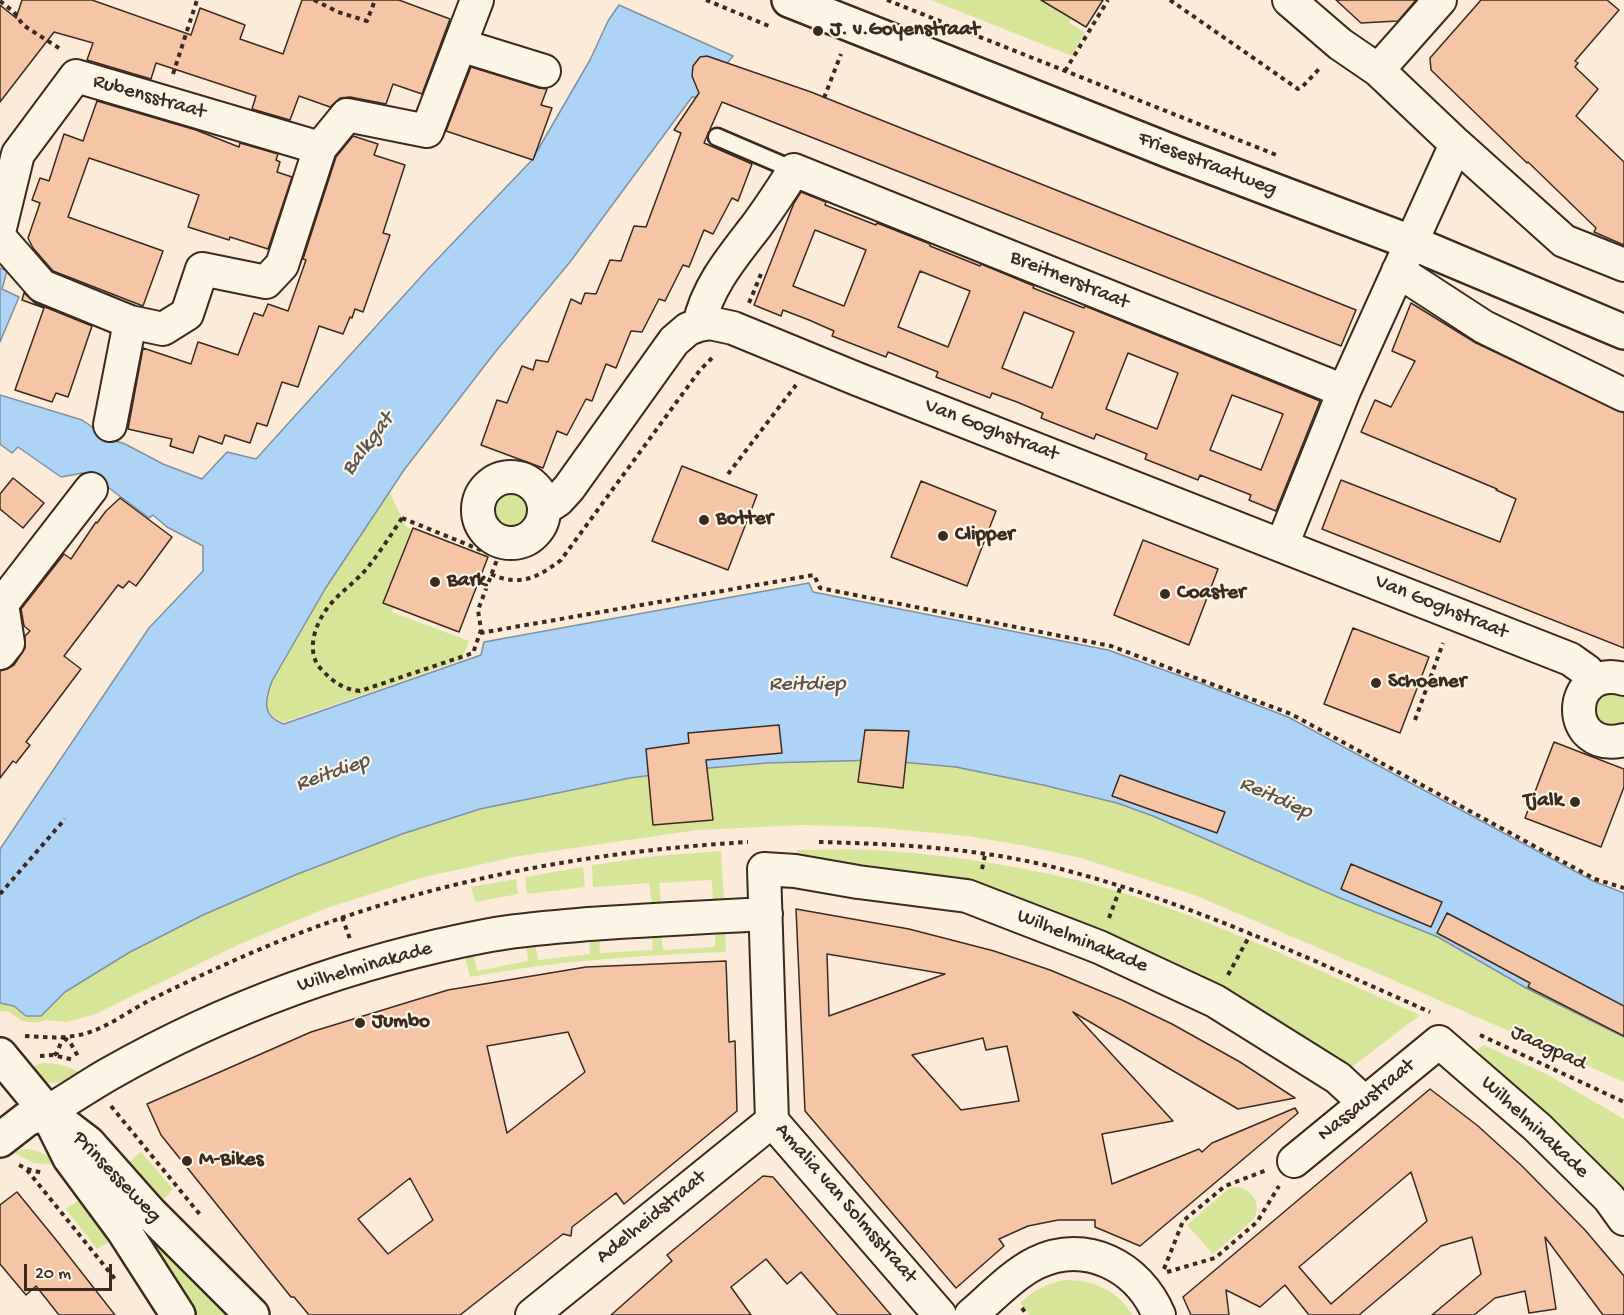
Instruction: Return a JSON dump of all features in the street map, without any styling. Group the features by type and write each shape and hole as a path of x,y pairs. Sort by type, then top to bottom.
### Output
{"main road":[{"name":"Friesestraatweg","path":"789,0 1175,153 1404,257 1624,332"},
{"path":"10,1045 47,1112"},
{"name":"Wilhelminakade","path":"0,1140 27,1119 47,1112"},
{"name":"Prinsesseweg","path":"47,1112 70,1158 118,1222 178,1315"},
{"name":"Prinsesseweg","path":"47,1112 88,1143 150,1213 252,1315"}],"street":[{"path":"0,238 42,286 130,322 163,329 187,314 202,269 266,282 282,265 320,148 347,115 427,131 477,0"},
{"path":"1289,0 1340,44 1378,70 1564,241 1624,265"},
{"path":"1378,70 1440,0"},
{"path":"460,45 544,71"},
{"name":"Rubensstraat","path":"0,228 18,154 76,76 320,148"},
{"path":"1282,545 1344,392 1456,144"},
{"path":"544,509 558,500 569,488 674,341 688,329 699,325 704,306 725,267 770,207 794,170"},
{"name":"Breitnerstraat","path":"794,170 1344,392"},
{"name":"Friesestraatweg","path":"1404,257 1484,327 1624,395"},
{"path":"110,425 130,322"},
{"name":"Van Goghstraat","path":"699,325 710,323 733,328 1570,659 1587,671 1593,682"},
{"path":"0,653 8,643 1,603 91,489"},
{"path":"1624,679 1614,676 1603,677 1593,682 1585,689 1578,709 1580,720 1592,737 1602,742 1613,743 1624,740"},
{"name":"Amalia van Solmsstraat","path":"764,869 772,1121 940,1315"},
{"name":"Wilhelminakade","path":"764,869 795,871 858,882 967,896 1099,946 1215,1001 1338,1078 1365,1103"},
{"name":"Wilhelminakade","path":"47,1112 108,1074 202,1026 308,983 359,967 491,935 534,929 650,919 766,914"},
{"name":"Wilhelminakade","path":"1439,1042 1537,1127 1609,1198 1624,1219"},
{"name":"Nassaustraat","path":"1294,1161 1439,1042"},
{"name":"Adelheidstraat","path":"532,1315 772,1121"},
{"path":"971,1315 1033,1264 1066,1254 1083,1254 1112,1262 1155,1292"}],"lane":[{"path":"717,137 794,170"}],"path":[{"path":"164,102 196,0"},
{"path":"314,0 338,12 368,21 375,0"},
{"name":"Friesestraatweg","path":"887,0 1282,157"},
{"path":"1065,71 1108,0"},
{"path":"1170,0 1298,89 1340,44"},
{"path":"0,1 14,12 23,25 76,58 76,76"},
{"path":"824,98 841,53"},
{"path":"491,574 505,581 523,581 543,573 561,560 700,370 711,358 718,355"},
{"path":"786,380 806,388"},
{"path":"728,474 796,384"},
{"path":"402,518 498,556 478,610 480,633 473,653 360,691 345,689 331,679 319,667 312,648 317,627 328,607 367,569 402,518"},
{"path":"480,633 814,575 820,588 1111,646 1291,714 1595,879 1624,888"},
{"path":"1415,720 1444,639"},
{"path":"0,894 65,819"},
{"path":"1215,1001 1251,933"},
{"name":"Jaagpad","path":"1470,1030 1624,1102"},
{"path":"53,1055 57,1053 63,1037"},
{"path":"10,1045 63,1037 70,1042 84,1066"},
{"name":"Prinsesseweg","path":"107,1102 207,1223"},
{"path":"1155,1292 1183,1221 1225,1186 1294,1161"},
{"path":"1155,1292 1215,1258 1257,1222 1294,1161"},
{"path":"27,1169 122,1288"}],"green space":[{"path":"931,0 1068,0 1061,13 1071,19 1069,23 1085,32 1072,56"},
{"path":"510,490 518,491 525,496 530,503 530,519 525,526 518,531 510,532 502,531 495,526 490,519 489,511 490,503 495,496 502,491"},
{"path":"389,491 406,527 411,529 383,602 394,606 392,612 469,641 462,660 284,722 277,719 271,715 267,705 272,679 325,588"},
{"path":"1619,692 1624,695 1624,726 1620,729 1596,723 1592,704 1600,694"},
{"path":"878,760 957,767 1117,803 1153,816 1340,898 1438,937 1526,988 1624,1037 1624,1082 1197,896 1081,858 1026,846 967,836 872,827 803,825 697,830 519,856 420,878 324,909 240,944 95,1014 67,1022 47,1020 35,1023 22,1021 9,1012 0,1011 0,1003 14,1006 26,1016 41,1016 70,989 104,966 199,917 264,888 353,853 466,813 588,786 696,769"},
{"path":"797,850 895,851 997,864 1072,879 1161,905 1205,922 1420,1015 1345,1072 1232,999 797,856"},
{"path":"721,851 724,903 713,902 712,880 659,883 661,903 652,904 649,883 593,887 592,865 656,856"},
{"path":"583,867 585,887 527,894 525,877"},
{"path":"516,879 518,894 475,902 471,887"},
{"path":"715,931 725,931 726,952 597,960 470,977 465,956 473,954 477,971 528,961 526,944 535,943 538,960 590,954 589,938 599,937 600,953 653,950 652,934 661,933 663,950 715,947"},
{"path":"1484,1045 1548,1075 1624,1119 1624,1193 1559,1126 1470,1055"},
{"path":"43,1063 63,1065 81,1073 58,1083 47,1083 29,1067"},
{"path":"25,1149 43,1154 58,1165 34,1163 13,1152"},
{"path":"141,1152 173,1189 156,1208 121,1168"},
{"path":"109,1182 242,1315 187,1315"},
{"path":"1237,1187 1252,1195 1257,1208 1254,1219 1213,1254 1187,1225 1228,1189"},
{"path":"86,1195 118,1236 97,1249 66,1209"},
{"path":"1065,1280 1095,1284 1104,1288 1120,1299 1132,1315 1030,1315 1020,1303 1041,1288"}],"water":[{"path":"619,5 733,56 699,98 692,97 570,262 496,351 404,470 325,589 272,681 267,701 271,717 284,724 481,655 484,642 809,583 813,592 1108,650 1288,717 1593,881 1624,893 1624,1037 1526,988 1438,937 1340,898 1153,816 1117,803 956,767 878,760 766,763 698,769 630,778 480,809 402,834 295,875 203,915 130,952 65,992 41,1016 26,1016 14,1006 0,1003 0,849 149,628 203,571 203,546 167,527 153,515 149,518 105,485 83,473 61,477 18,447 12,453 0,444 0,395 82,420 110,439 202,479 227,452 256,459 427,270 532,160"},
{"path":"0,268 7,271 2,289 19,297 0,342"}],"building":[{"path":"22,0 92,0 191,35 200,8 245,25 240,39 283,54 302,0 399,0 450,19 422,94 393,84 386,104 350,97 340,98 330,107 299,96 290,120 252,109 256,96 156,63 151,79 87,60 93,43 54,32 0,102 0,5 16,18"},
{"path":"1041,0 1103,0 1086,27"},
{"path":"1336,0 1416,0 1398,21 1361,23"},
{"path":"1481,0 1607,0 1619,10 1575,61 1578,63 1575,67 1598,89 1576,116 1624,162 1624,245 1594,232 1596,228 1431,70 1430,58"},
{"path":"707,56 811,92 1356,310 1341,346 722,102 704,143 752,164 738,201 732,198 713,234 704,230 689,267 683,265 665,301 659,299 642,332 631,331 616,368 606,364 592,401 586,399 567,435 557,431 543,468 481,445 497,400 507,403 522,366 533,370 536,360 548,362 571,299 581,304 585,293 596,294 610,260 621,261 634,226 646,227 681,133 674,130 699,93 692,76 693,66 700,57"},
{"path":"471,67 547,89 541,105 552,108 533,160 446,131"},
{"path":"97,101 196,130 239,147 240,143 278,154 276,160 280,162 277,172 292,177 268,249 188,227 199,195 89,158 68,217 163,251 143,306 53,271 33,248 28,238 40,203 32,200 40,178 49,181 64,134 83,141"},
{"path":"353,136 378,144 374,155 405,165 383,233 390,235 363,312 355,309 343,334 319,326 298,387 282,382 267,426 257,423 250,443 225,435 222,444 199,436 193,453 170,446 172,439 128,429 143,348 191,364 198,342 238,355 254,313 263,316 268,304 288,311 306,260 303,259 336,157"},
{"path":"801,192 826,202 825,205 876,225 877,223 980,266 981,264 1034,286 1033,288 1084,308 1085,306 1320,401 1276,511 1249,500 1251,495 1200,475 1198,480 1145,459 1147,454 1096,434 1094,439 1041,418 1043,413 1017,402 992,393 990,398 936,377 938,372 888,352 886,357 832,336 834,331 809,320 783,310 781,316 754,305 794,203","holes":["815,230 866,250 844,306 793,286","920,271 970,291 948,347 898,327","1024,312 1074,332 1052,388 1002,368","1128,353 1178,373 1157,429 1106,409","1232,395 1283,414 1261,470 1210,450"]},
{"path":"24,293 35,303 92,326 68,397 56,393 52,402 15,390 44,308 22,300"},
{"path":"1411,303 1476,343 1624,413 1624,648 1322,529 1341,480 1500,542 1516,499 1361,432 1375,400 1391,407 1415,361 1392,351"},
{"name":"Botter","path":"682,466 757,495 728,570 652,541"},
{"path":"13,478 44,503 23,528 0,509 0,494"},
{"name":"Clipper","path":"921,481 996,511 967,586 891,557"},
{"path":"120,498 172,537 136,586 129,581 123,588 118,585 64,656 81,669 26,742 30,745 16,763 13,761 0,778 0,671 14,665 25,648 25,636 30,631 24,626 21,609 64,554 71,559 96,522"},
{"name":"Bark","path":"413,528 488,557 459,632 383,603"},
{"name":"Coaster","path":"1143,540 1218,569 1189,645 1114,615"},
{"name":"Schoener","path":"1353,628 1429,657 1400,733 1324,704"},
{"path":"779,725 782,753 706,760 713,820 653,825 646,749 689,743 688,733"},
{"path":"865,730 909,731 903,788 858,782"},
{"name":"Tjalk","path":"1554,742 1624,769 1624,787 1601,847 1525,818"},
{"path":"1120,775 1225,812 1217,833 1112,796"},
{"path":"1351,864 1442,902 1431,927 1341,889"},
{"path":"796,909 909,929 994,951 1050,970 1172,1024 1240,1062 1295,1098 1238,1109 1073,1012 1173,1121 1102,1134 1112,1184 1199,1149 1202,1152 1212,1143 1295,1108 1298,1113 1140,1246 1095,1227 1095,1220 1058,1220 1028,1226 999,1239 1004,1246 956,1288 805,1111","holes":["827,954 839,956 945,974 829,1016","983,1038 986,1050 1007,1046 1019,1101 961,1110 912,1055"]},
{"path":"1447,913 1624,1006 1624,1036 1528,987 1530,983 1437,933"},
{"path":"726,961 729,1042 735,1041 737,1111 624,1204 616,1193 572,1227 571,1236 563,1234 460,1315 309,1315 294,1297 291,1297 161,1135 147,1104 311,1032 448,990 586,967","holes":["568,1032 585,1072 507,1133 487,1046","410,1178 433,1220 388,1254 358,1219"]},
{"path":"1430,1089 1478,1126 1522,1166 1585,1230 1624,1276 1624,1315 1603,1315 1545,1237 1556,1309 1529,1313 1525,1291 1495,1298 1474,1315 1432,1315 1481,1274 1472,1237 1441,1246 1359,1315 1309,1315 1285,1285 1260,1307 1226,1290 1229,1315 1191,1315 1183,1297","holes":["1411,1172 1427,1221 1331,1304 1299,1267"]},
{"path":"763,1176 773,1177 891,1315 838,1315 801,1272 787,1284 766,1259 731,1287 751,1315 611,1315 672,1261 667,1255"},
{"path":"17,1192 115,1315 59,1315 36,1286 26,1295 0,1264 0,1205"}],"place":[{"name":"J. v.Goyenstraat","path":"818,31"},
{"name":"Botter","path":"704,520"},
{"name":"Clipper","path":"943,536"},
{"name":"Bark","path":"435,582"},
{"name":"Coaster","path":"1165,594"},
{"name":"Schoener","path":"1376,683"},
{"name":"Tjalk","path":"1575,802"},
{"name":"Jumbo","path":"360,1023"},
{"name":"M-Bikes","path":"187,1161"}],"water label":[{"name":"Balkgat","path":"369,445"},
{"name":"Reitdiep","path":"807,686"},
{"name":"Reitdiep","path":"333,774"},
{"name":"Reitdiep","path":"1275,799"}]}
